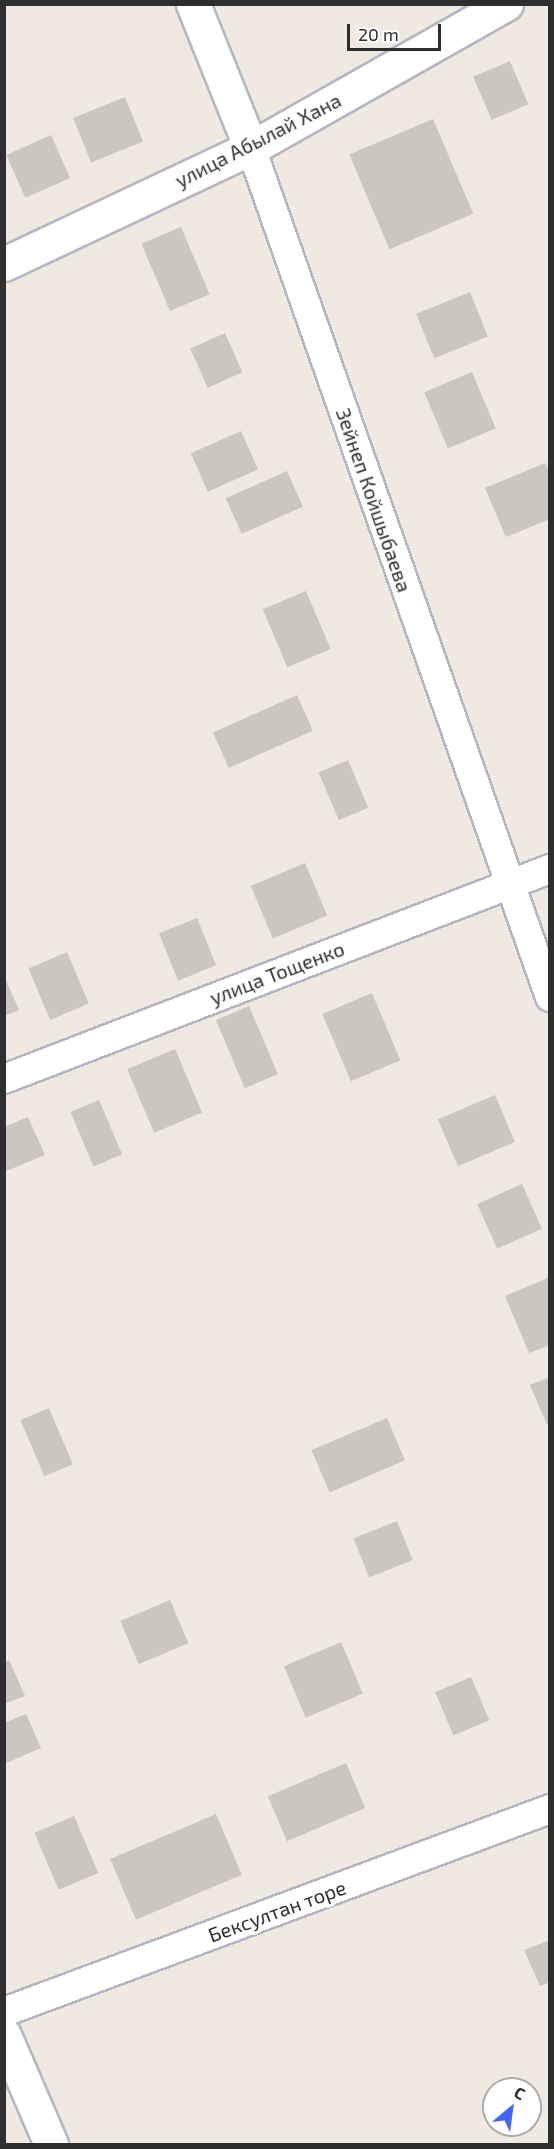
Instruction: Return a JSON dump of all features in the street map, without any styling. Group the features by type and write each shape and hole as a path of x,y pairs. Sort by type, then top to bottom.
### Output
{"street":[{"name":"Зейнеп Койшыбаева","path":"193,4 251,148 549,997"},
{"name":"улица Абылай Хана","path":"4,264 251,148 506,4"},
{"name":"улица Тощенко","path":"4,1079 549,869"},
{"name":"Бексултан торе","path":"4,2012 549,1809"},
{"path":"4,2035 51,2145"}],"building":[{"path":"510,61 528,104 492,120 473,77"},
{"path":"125,97 143,142 91,162 73,118"},
{"path":"433,119 473,214 389,249 349,155"},
{"path":"51,135 70,178 25,198 6,155"},
{"path":"181,227 210,294 170,311 141,244"},
{"path":"470,292 488,337 434,358 416,314"},
{"path":"225,333 242,372 208,388 190,348"},
{"path":"472,372 496,428 448,448 424,392"},
{"path":"241,431 258,469 208,492 191,453"},
{"path":"545,463 550,474 550,519 506,537 485,488"},
{"path":"287,471 303,507 242,534 226,498"},
{"path":"306,591 331,649 287,667 263,609"},
{"path":"297,695 313,731 229,768 213,732"},
{"path":"348,760 368,808 339,820 319,773"},
{"path":"305,863 327,915 273,939 251,886"},
{"path":"197,918 216,965 178,981 159,933"},
{"path":"67,952 89,1004 50,1020 28,968"},
{"path":"4,975 19,1010 4,1016"},
{"path":"372,993 401,1060 351,1081 322,1014"},
{"path":"249,1006 278,1074 245,1088 216,1020"},
{"path":"175,1049 202,1113 154,1133 127,1069"},
{"path":"495,1095 515,1142 458,1166 438,1119"},
{"path":"99,1100 122,1154 94,1166 70,1112"},
{"path":"28,1117 45,1155 4,1172 4,1127"},
{"path":"522,1184 542,1229 497,1249 477,1204"},
{"path":"550,1277 550,1345 529,1353 505,1296"},
{"path":"550,1377 550,1423 547,1425 530,1385"},
{"path":"49,1408 73,1464 44,1476 20,1420"},
{"path":"387,1418 405,1460 329,1492 312,1450"},
{"path":"397,1521 413,1560 369,1578 353,1539"},
{"path":"170,1600 188,1643 139,1664 120,1621"},
{"path":"341,1642 363,1694 306,1718 284,1666"},
{"path":"9,1660 25,1696 4,1704 4,1662"},
{"path":"471,1677 489,1720 453,1736 435,1692"},
{"path":"26,1714 41,1748 4,1764 4,1723"},
{"path":"346,1763 365,1808 287,1841 268,1796"},
{"path":"216,1814 242,1875 136,1920 110,1859"},
{"path":"74,1816 98,1873 59,1890 34,1833"},
{"path":"550,1940 550,1982 540,1986 524,1950"}]}
